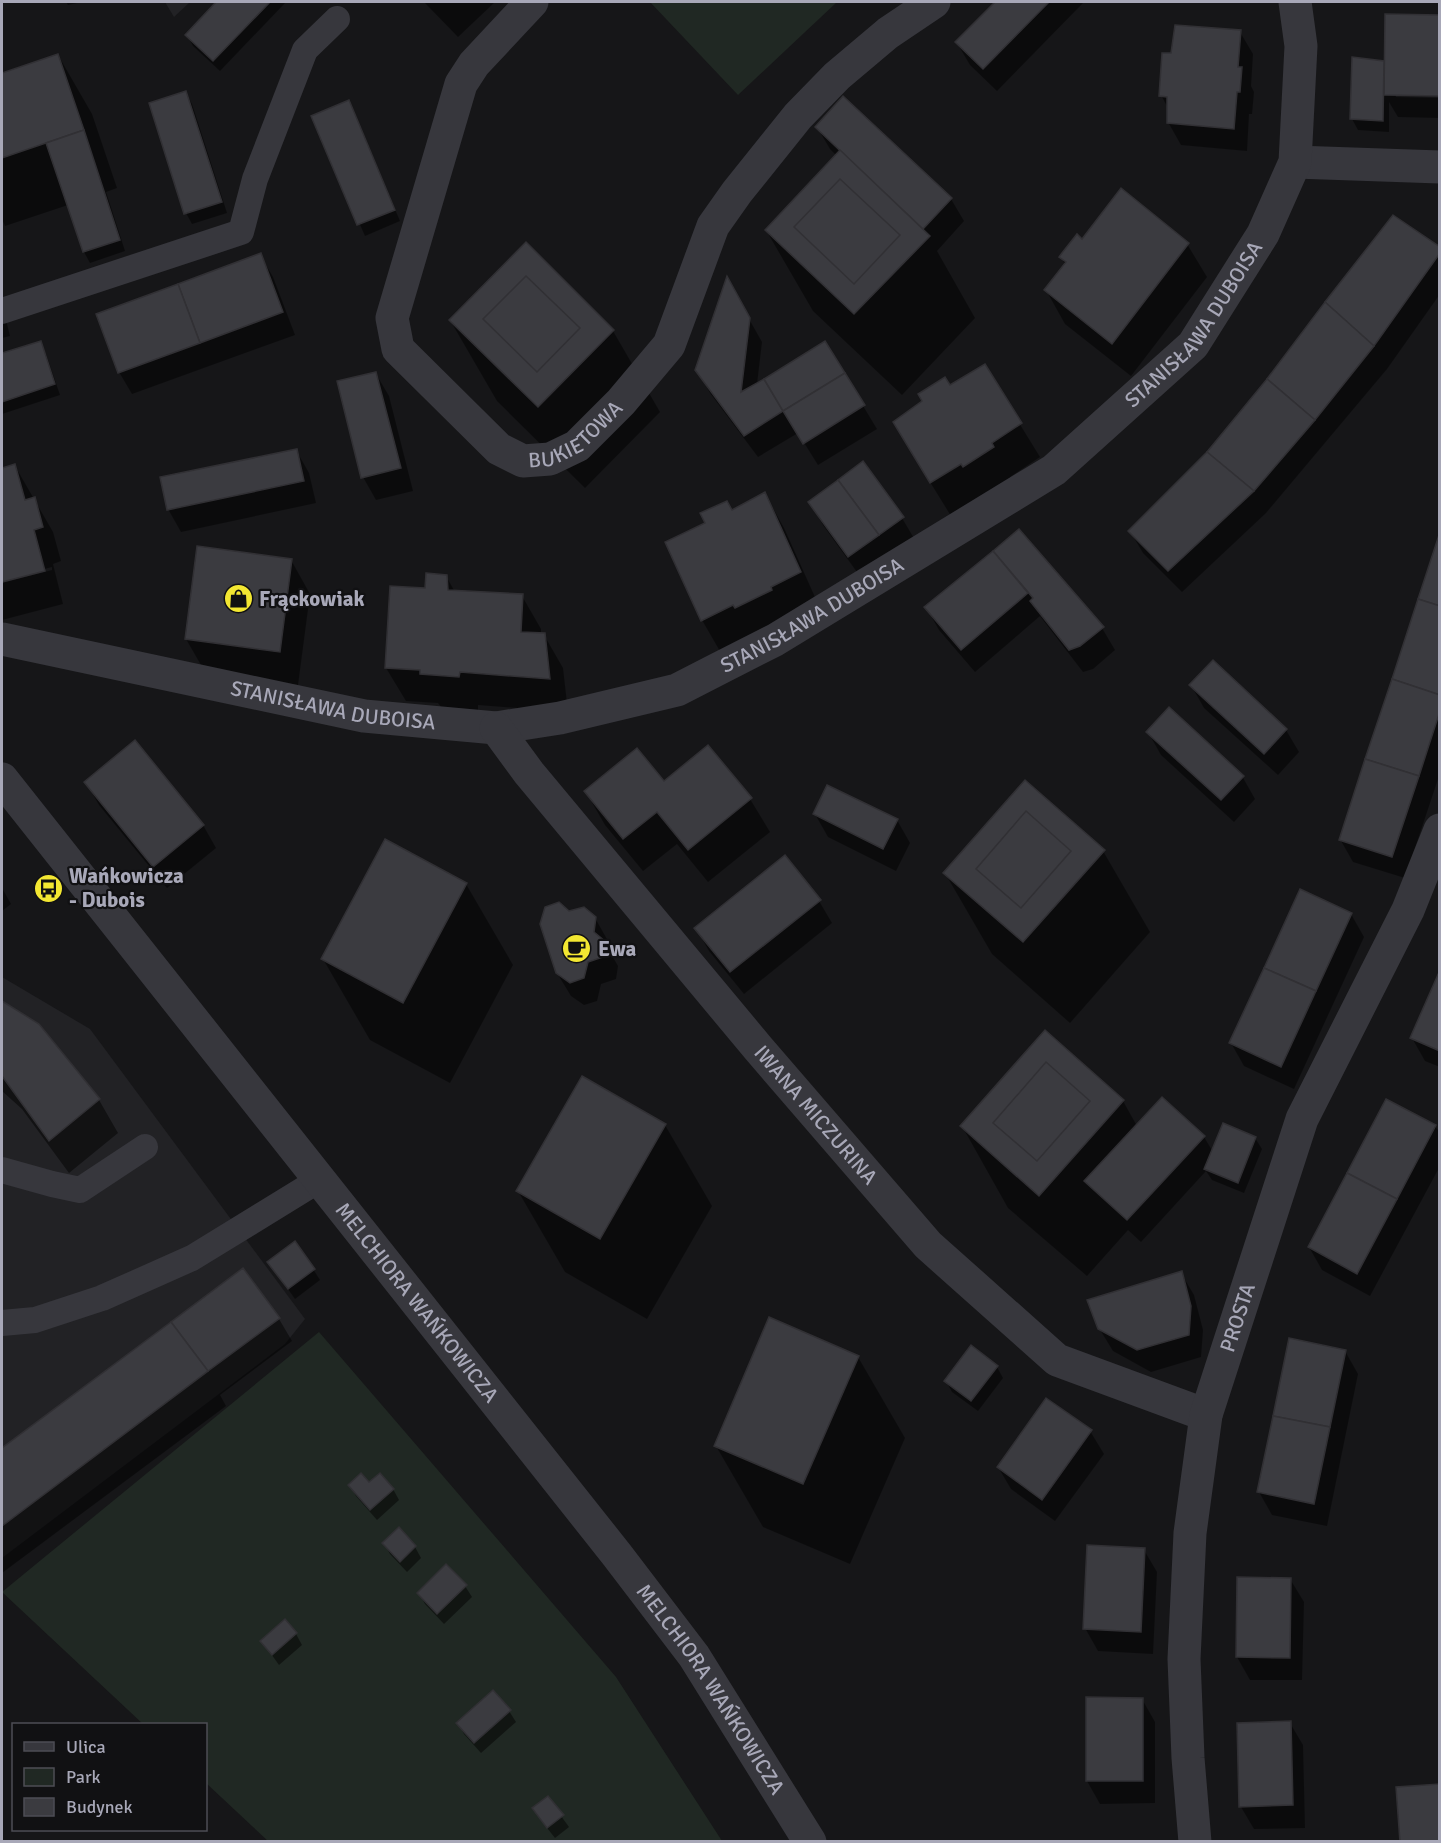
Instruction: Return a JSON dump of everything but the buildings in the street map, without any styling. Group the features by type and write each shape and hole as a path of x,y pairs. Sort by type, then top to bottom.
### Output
{"street":[{"name":"BUKIETOWA","path":"532,2 474,64 461,84 392,318 398,349 499,449 523,461 550,459 578,446 621,402 669,345 713,226 737,192 798,116 837,76 888,33 934,2"},
{"name":"STANISŁAWA DUBOISA","path":"2,639 364,716 496,728 560,718 677,690 775,640 1054,470 1193,345 1263,234 1294,162 1301,46 1295,2"},
{"path":"1294,162 1440,166"},
{"name":"IWANA MICZURINA","path":"496,728 529,773 758,1048 928,1245 1057,1360 1206,1415"},
{"name":"MELCHIORA WAŃKOWICZA","path":"2,779 610,1546 694,1656 810,1842"},
{"name":"PROSTA","path":"1195,1842 1188,1758 1184,1659 1190,1533 1206,1415 1302,1119 1408,910 1440,830"}],"lane":[{"path":"3,306 241,232 255,179 306,50 337,20"},
{"path":"2,1170 80,1190 145,1147"},
{"path":"2,1323 35,1320 102,1298 192,1258 319,1180"}],"shaded area":[{"path":"165,2 190,2 174,17"},
{"path":"2,977 90,1029 305,1319 285,1344 2,1558"}],"green space":[{"path":"650,2 837,2 738,95"},
{"path":"319,1332 616,1677 722,1841 268,1841 207,1784 207,1723 142,1723 2,1592"}],"place":[{"name":"Frąckowiak","path":"238,599"},
{"name":"Wańkowicza - Dubois","path":"48,888"},
{"name":"Ewa","path":"577,949"}]}
